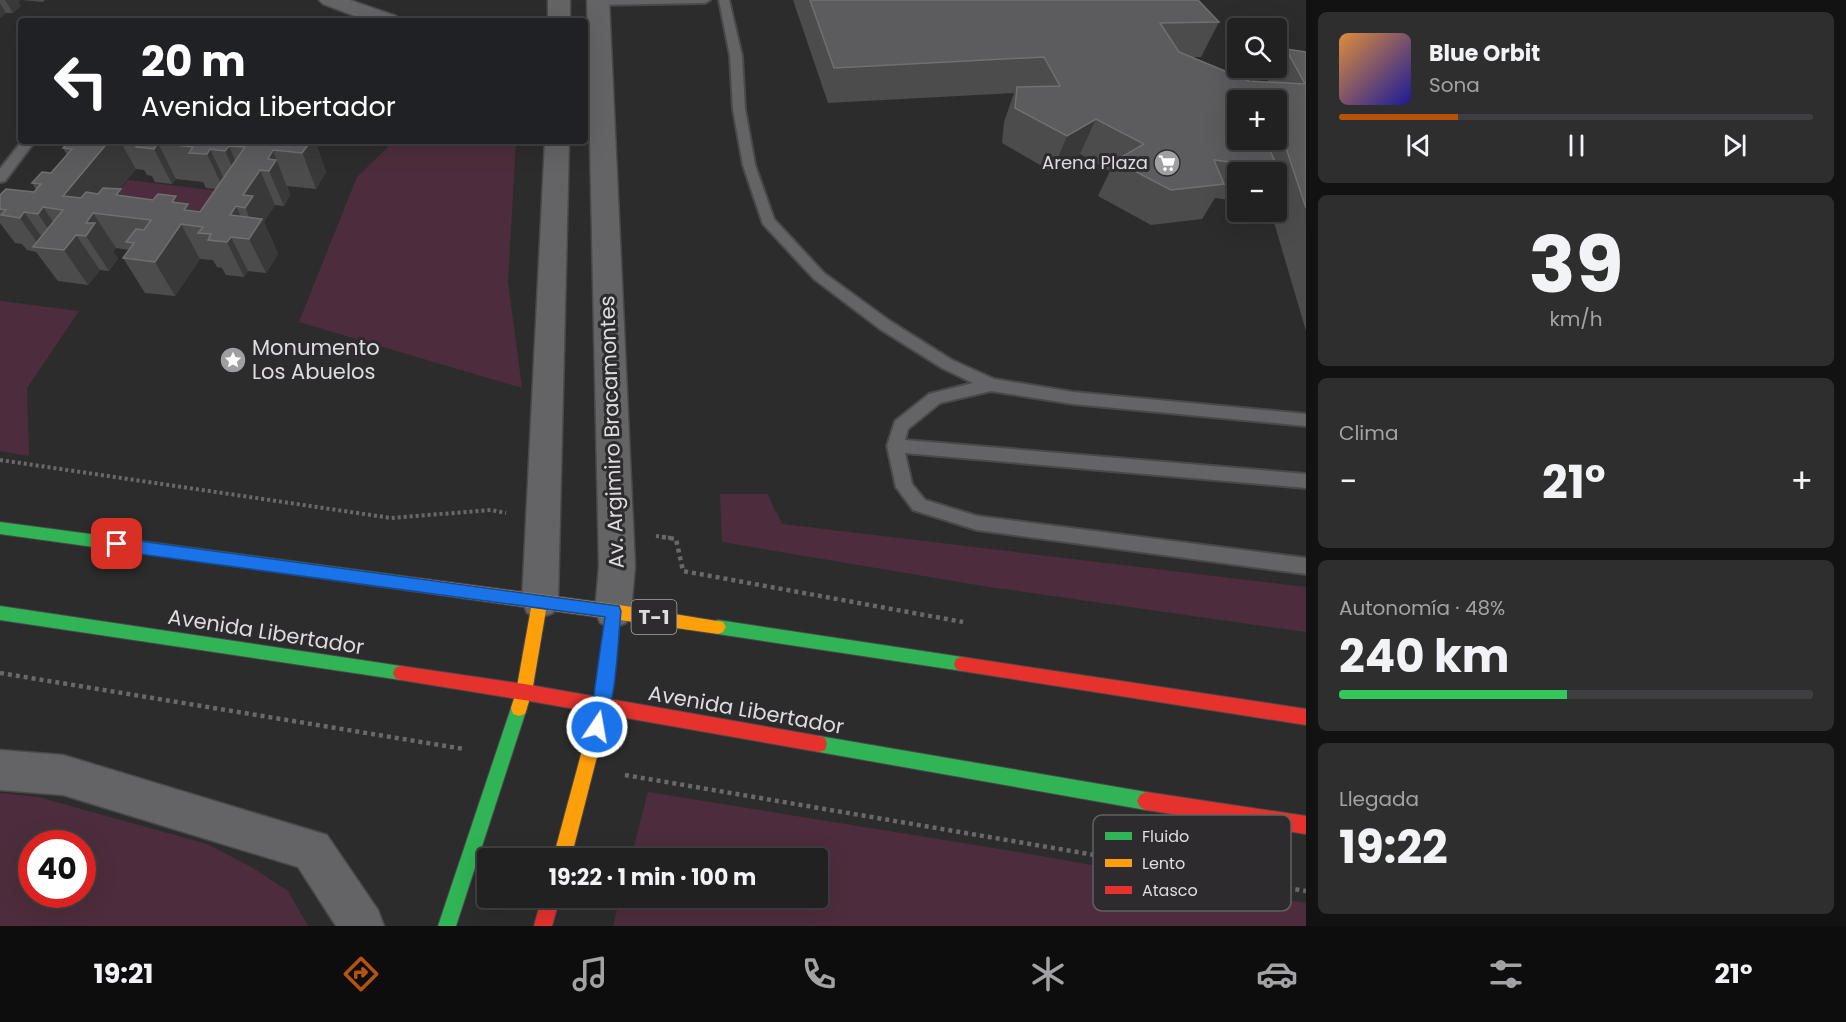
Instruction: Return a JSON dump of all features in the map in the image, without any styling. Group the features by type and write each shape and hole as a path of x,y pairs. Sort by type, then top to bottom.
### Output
{"main road":[{"name":"T-1","path":"0,528 613,611 1306,717"},
{"path":"447,926 524,692 540,601"},
{"name":"Av. Argimiro Bracamontes","path":"565,848 602,706 613,611"},
{"name":"Avenida Libertador","path":"0,613 524,692 1163,804 1238,815"},
{"name":"Avenida Libertador","path":"1291,823 1306,825"},
{"path":"543,926 548,908"}],"street":[{"path":"330,0 380,18"},
{"path":"559,0 559,18"},
{"name":"Av. Argimiro Bracamontes","path":"598,1 617,566 613,611"},
{"path":"540,601 557,144"},
{"path":"0,770 63,775 312,849 362,926"}],"lane":[{"path":"598,1 705,0"},
{"path":"724,0 736,56 740,109 749,165 768,221 819,276 885,325 948,364 991,385 1073,398 1306,420"},
{"path":"0,178 27,144"},
{"path":"991,385 935,398 900,426 895,446 904,488 919,505 977,523 1306,567"},
{"path":"895,446 1306,481"}],"path":[{"path":"0,673 503,755"},
{"path":"586,769 1093,855"},
{"path":"1291,888 1306,891"}],"shaded area":[{"path":"391,144 516,144 508,282 522,388 299,322 357,177"},
{"path":"128,180 251,195 225,234 98,218"},
{"path":"0,301 79,311 27,388 29,456 0,451"},
{"path":"720,494 767,494 782,524 1306,587 1306,632 989,587 722,542"},
{"path":"648,792 1093,865 1093,911 1291,911 1291,900 1306,903 1306,926 613,926 617,908 828,908 828,848 634,848"},
{"path":"0,793 38,797 207,844 253,868 288,891 308,926 0,926"}],"building":[{"name":"Arena Plaza","path":"810,0 1198,0 1219,22 1160,23 1179,52 1227,72 1227,78 1305,84 1287,49 1306,52 1306,208 1287,150 1287,90 1227,90 1227,150 1270,150 1275,162 1214,160 1224,184 1171,190 1115,161 1144,144 1096,119 1067,136 1015,108 1017,87 1060,86 1044,57 834,68"},
{"path":"67,144 106,144 63,196 81,198 86,192 98,194 103,188 121,189 116,195 153,200 158,194 176,196 172,202 188,204 184,210 200,212 245,147 229,146 225,151 210,149 207,154 189,153 193,147 167,144 309,144 302,153 273,150 268,159 276,160 269,171 260,170 243,195 253,196 245,208 236,206 230,215 262,219 249,239 231,237 227,242 208,240 211,234 198,233 203,227 181,224 155,262 123,258 134,243 126,242 136,229 144,230 151,220 93,213 86,223 95,223 86,236 76,235 64,250 33,247 63,210 43,207 38,214 24,212 20,218 1,215 6,210 0,209 0,195 6,189 34,192 41,184 32,183 42,172 51,173 72,149 63,148"},
{"path":"138,144 157,144 154,149 136,147"}],"traffic: fast":[{"path":"0,528 418,585"},
{"path":"0,613 401,673"},
{"path":"718,627 962,664"},
{"path":"447,926 519,708"},
{"path":"819,744 1146,801"}],"traffic: slow":[{"path":"418,585 718,627"},
{"path":"519,708 524,692 540,601"},
{"path":"565,848 602,706 613,611"}],"traffic: jam":[{"path":"962,664 1306,717"},
{"path":"401,673 524,692 819,744"},
{"path":"1146,801 1239,815"},
{"path":"1291,823 1306,825"},
{"path":"543,926 548,908"}],"place":[{"name":"Arena Plaza","path":"1167,163"},
{"name":"Monumento Los Abuelos","path":"233,360"}],"route":[{"path":"117,544 613,611 602,706 597,727"}]}
